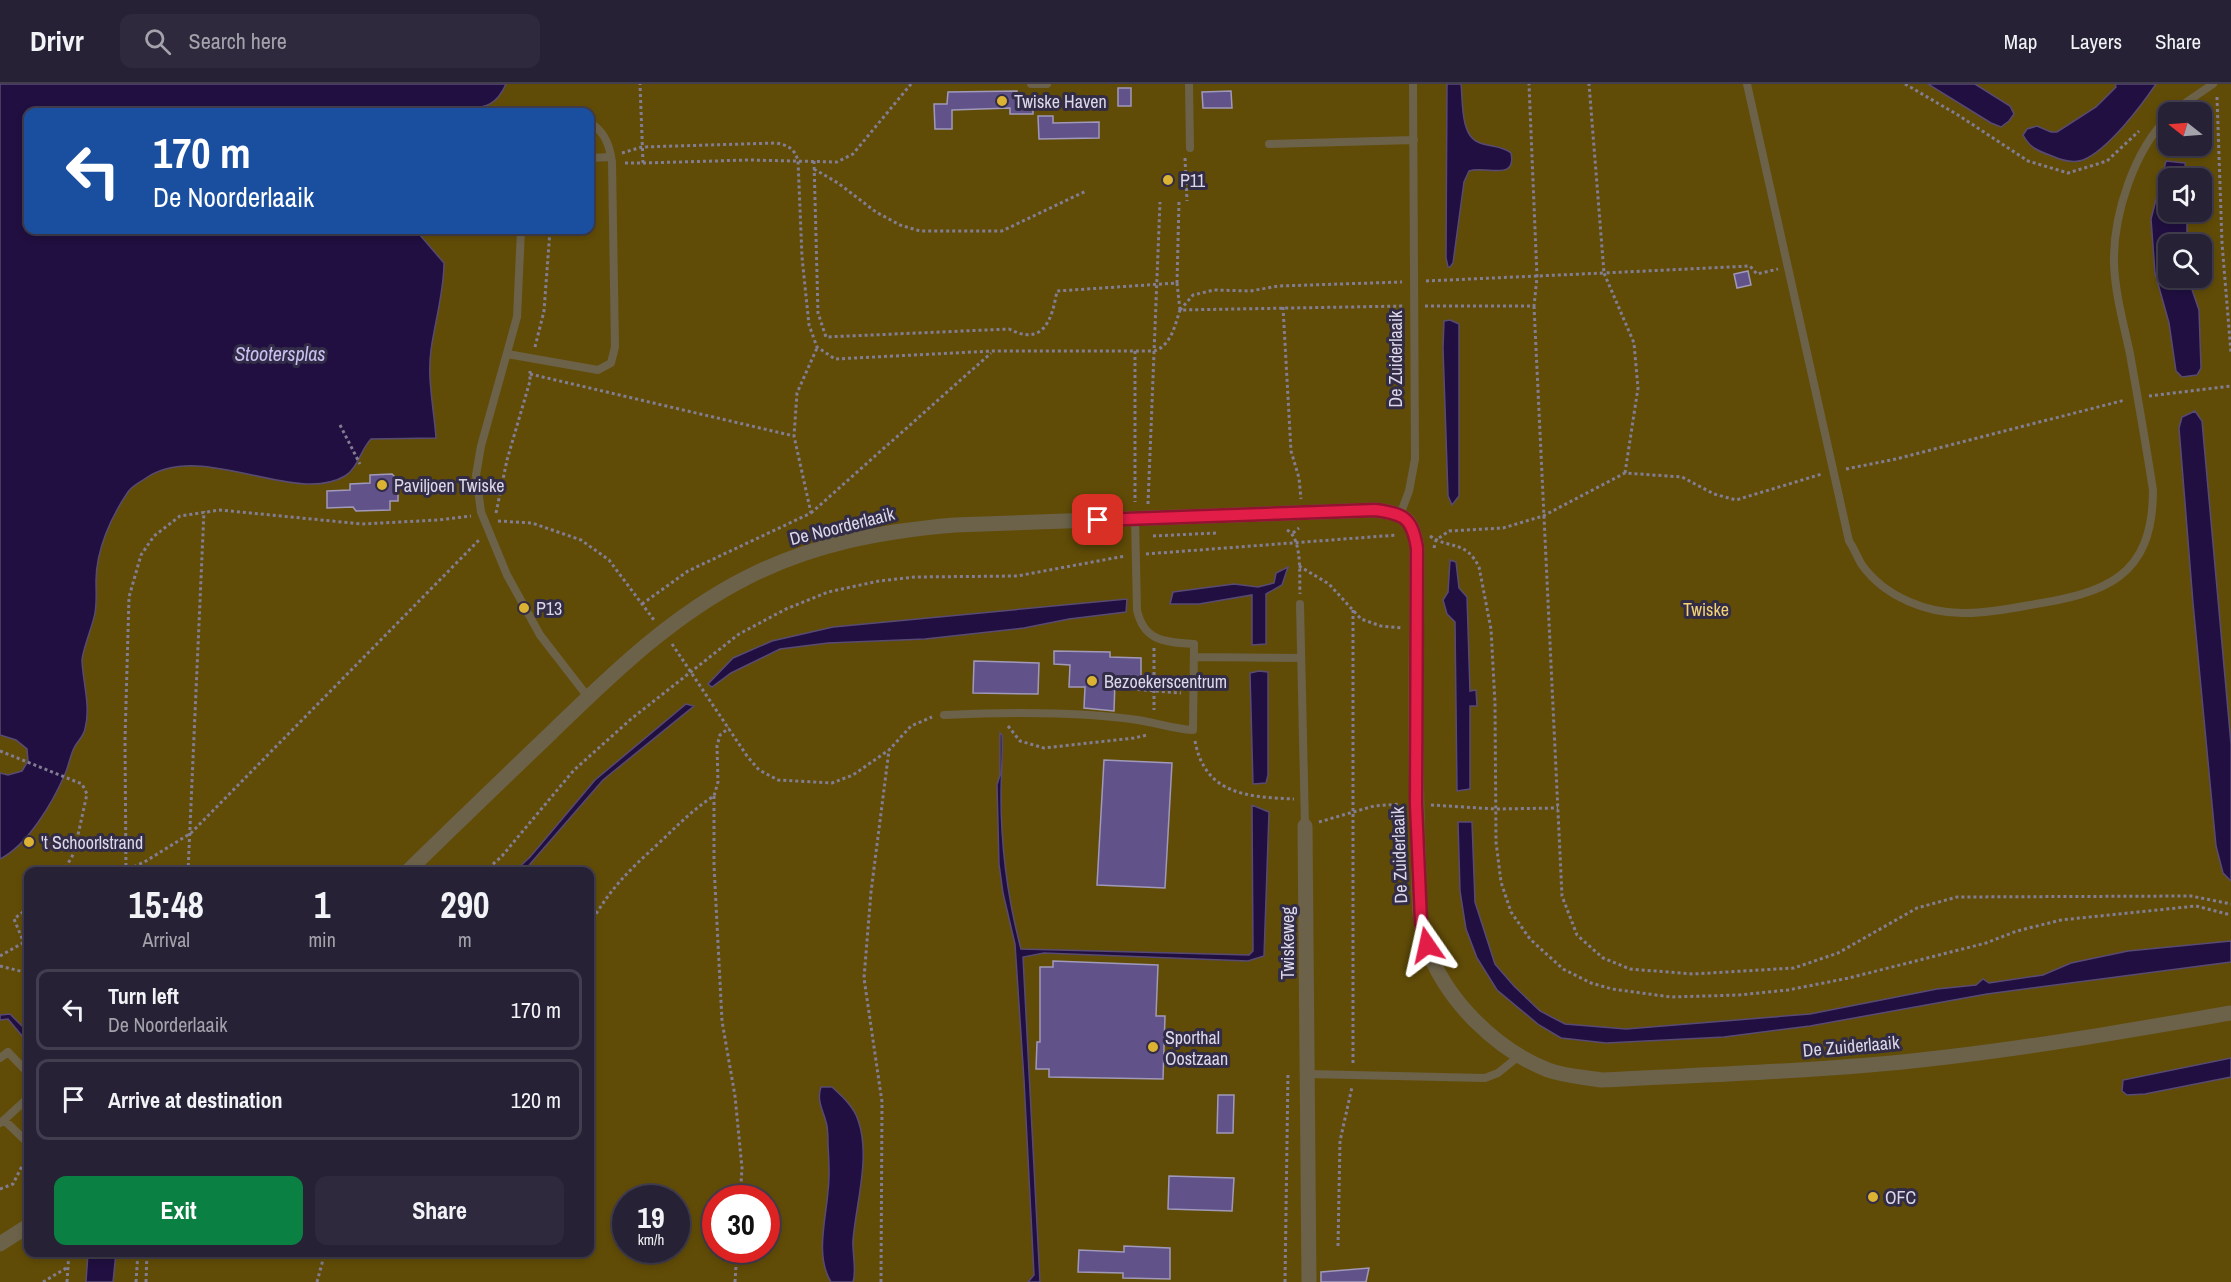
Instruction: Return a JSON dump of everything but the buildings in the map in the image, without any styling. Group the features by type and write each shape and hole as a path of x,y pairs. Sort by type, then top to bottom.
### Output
{"street":[{"name":"De Noorderlaaik","path":"412,867 588,697 646,646 715,595 747,578 825,546 908,529 955,525 1375,510 1400,514"},
{"name":"De Zuiderlaaik","path":"1400,514 1413,528 1417,548 1416,804 1421,922 1427,945 1451,992 1474,1018 1519,1056 1548,1070 1569,1076 1601,1080 1789,1070 1945,1058 2054,1043 2231,1012"},
{"name":"Twiskeweg","path":"1305,826 1309,1282"},
{"path":"0,1244 24,1229"}],"lane":[{"path":"1031,84 1047,84"},
{"path":"1188,148 1189,84"},
{"name":"De Zuiderlaaik","path":"1400,514 1409,491 1415,459 1413,84"},
{"path":"1747,84 1849,541 1863,565 1878,582 1895,595 1941,612 1966,614 2067,599 2094,592 2112,583 2126,570 2139,554 2149,534 2153,513 2153,490 2114,264 2119,223 2135,165 2158,127"},
{"path":"2187,102 2213,84"},
{"path":"507,354 598,370 611,363 615,347 611,160 604,136 594,125"},
{"path":"1269,144 1414,140"},
{"path":"594,158 611,160"},
{"path":"521,234 517,317 476,475 481,512 507,576 540,635 588,697"},
{"path":"944,715 1048,714 1129,719 1193,730 1194,644 1174,643 1154,638 1140,622 1137,610 1137,554 1142,518"},
{"name":"Twiskeweg","path":"1300,604 1305,826"},
{"path":"1194,657 1301,658"},
{"path":"0,1058 8,1052 24,1069"},
{"path":"1307,1074 1353,1073 1485,1078 1498,1073 1519,1056"},
{"path":"24,1102 2,1121 24,1140"}],"path":[{"path":"640,84 643,164"},
{"path":"611,160 643,164 837,162 853,154 911,84"},
{"path":"1529,84 1537,277 1534,306 1562,896 1577,935 1603,958 1630,969 1692,974 1794,968 1838,953 1917,908 1957,897 2191,896 2231,904"},
{"path":"1589,84 1604,273 1634,344 1638,388 1625,473"},
{"path":"1905,84 1958,115 2028,161 2068,173 2107,161 2139,130"},
{"path":"2216,94 2222,243 2231,353"},
{"path":"611,160 642,147 776,143 791,148 798,161 802,257 809,325 817,347 835,359 993,351 1154,351 1164,345 1172,335 1180,310 1177,283 1179,201"},
{"path":"1187,201 1188,148"},
{"path":"814,161 818,313 826,338 1009,329 1028,336 1041,332 1053,317 1057,291 1177,283"},
{"path":"814,169 838,183 876,212 900,225 920,231 1002,231 1086,191"},
{"path":"1142,518 1154,351 1160,202"},
{"path":"550,234 544,311 530,381 500,489 494,520 532,523 581,540 609,560 642,604 688,571 811,513 993,351"},
{"path":"1180,310 1193,296 1214,290 1250,291 1279,286 1537,277 1750,266 1757,274 1788,267"},
{"path":"1180,310 1283,307 1534,306"},
{"path":"1283,307 1291,451 1299,478 1303,513 1299,528 1293,533 1298,543 1300,604"},
{"path":"811,513 794,436 796,393 817,347"},
{"path":"1136,351 1142,518"},
{"path":"530,374 794,436"},
{"path":"1431,558 1436,540 1449,531 1503,528 1544,516 1625,473 1682,477 1714,494 1736,500 1834,471 1896,459 2138,397 2231,386"},
{"path":"340,425 360,464"},
{"path":"125,867 125,740 129,597 141,555 154,536 180,516 204,511 220,510 362,524 465,518 481,512"},
{"path":"188,867 204,511"},
{"path":"133,867 191,833 488,531"},
{"path":"489,867 574,770 690,671 739,634 786,609 828,592 879,581 915,577 1017,576 1137,554 1394,535 1430,536 1466,549 1475,558 1479,567 1491,629 1495,692 1496,842 1501,882 1511,912 1530,939 1563,969 1592,983 1612,990 1671,997 1778,992 1849,978 1986,943 2017,931 2061,920 2196,906 2231,915"},
{"path":"1299,566 1329,584 1361,619 1381,626 1417,629"},
{"path":"1338,1246 1340,1141 1351,1097 1353,1073 1353,610"},
{"path":"1000,724 1011,728 1020,741 1044,748 1145,736 1152,731 1155,723 1154,638"},
{"path":"690,671 759,770 778,780 832,783 853,775 889,750 910,726 924,719 944,715"},
{"path":"1120,688 1194,694"},
{"path":"729,728 720,735 717,746 718,782 714,796 714,865 722,1021 735,1096 742,1168 741,1185"},
{"path":"1193,730 1198,756 1207,774 1222,786 1260,798 1305,800"},
{"path":"881,1282 882,1102 864,978 871,892 889,750"},
{"path":"0,751 82,784 87,794 74,853 66,867"},
{"path":"594,917 603,901 629,869 695,808 714,796"},
{"path":"24,911 14,919 24,937"},
{"path":"0,957 24,942"},
{"path":"0,966 24,972"},
{"path":"1285,1282 1288,1072"},
{"path":"0,1189 13,1184 24,1165"},
{"path":"67,1282 69,1257"},
{"path":"136,1282 138,1257"},
{"path":"147,1257 147,1282"},
{"path":"317,1282 324,1257"},
{"path":"735,1282 736,1263"},
{"path":"43,1282 68,1267"}],"green space":[{"name":"Twiske","path":"0,84 2231,84 2231,1282 0,1282"}],"water":[{"name":"Stootersplas","path":"0,84 506,84 495,100 483,107 475,108 24,108 24,234 419,234 444,263 444,274 430,361 436,438 371,439 349,473 324,483 300,484 194,466 169,468 146,478 128,492 110,523 99,558 95,613 82,661 87,712 84,732 74,748 60,785 47,810 20,844 0,859 0,773 8,775 22,771 28,761 27,749 16,740 0,735"},
{"path":"1447,84 1461,84 1464,118 1469,134 1480,143 1508,151 1511,153 1512,162 1505,170 1469,171 1464,182 1453,263 1450,267 1448,267 1446,258"},
{"path":"1928,84 1975,84 2010,106 2014,114 2001,127"},
{"path":"2115,84 2156,84 2123,126 2093,155 2079,161 2063,160 2035,148 2023,135 2027,129 2037,126 2057,132 2096,107 2116,87"},
{"path":"2166,161 2185,163 2185,168 2164,168"},
{"path":"2158,192 2158,222 2187,222 2187,234 2158,234 2158,284 2155,273 2151,219"},
{"path":"2159,288 2191,288 2199,310 2201,368 2197,375 2182,377 2176,371 2169,323"},
{"path":"1450,320 1459,324 1459,496 1452,505 1448,496 1443,348 1444,321"},
{"path":"2195,411 2202,421 2231,744 2231,881 2223,873 2216,846 2179,428 2182,417"},
{"path":"1450,560 1456,562 1459,588 1467,597 1470,691 1476,690 1477,706 1470,706 1470,789 1457,791 1455,622 1447,614 1443,600 1448,592"},
{"path":"1288,567 1282,585 1266,594 1266,644 1252,645 1252,595 1199,604 1170,604 1173,592 1234,584 1258,587 1274,583 1276,573"},
{"path":"1127,599 1126,612 1069,619 1024,628 925,639 828,643 780,649 731,673 712,687 708,684 733,658 772,641 833,627"},
{"path":"1268,672 1268,775 1266,783 1253,784 1250,673"},
{"path":"686,704 694,706 603,780 527,867 519,867 595,780"},
{"path":"1000,733 1002,735 1001,815 1004,853 1012,911 1021,949 1249,955 1253,951 1252,805 1269,812 1264,956 1248,961 1044,953 1023,957 1040,1282 1028,1282 1034,1275 1015,944 999,864 997,785 1000,775"},
{"path":"1458,822 1472,822 1475,902 1495,964 1540,1011 1565,1024 1626,1029 1810,1014 1937,989 1976,985 1983,979 1989,983 2043,975 2071,963 2128,951 2231,941 2231,962 1987,994 1810,1026 1724,1037 1606,1043 1561,1038 1539,1025 1497,990 1477,958 1466,929 1460,891"},
{"path":"10,1014 24,1028 24,1038 8,1019 0,1020 0,1015"},
{"path":"2231,1058 2231,1077 2145,1094 2127,1095 2122,1091 2123,1080"},
{"path":"821,1087 832,1087 847,1102 856,1115 862,1134 863,1164 853,1240 855,1272 853,1282 831,1282 826,1272 822,1249 829,1168 827,1128 819,1097"},
{"path":"88,1257 116,1257 113,1282 86,1282"}],"place":[{"name":"Twiske Haven","path":"1002,101"},
{"name":"P11","path":"1168,180"},
{"name":"Paviljoen Twiske","path":"382,485"},
{"name":"P13","path":"524,608"},
{"name":"Bezoekerscentrum","path":"1092,681"},
{"name":"'t Schoorlstrand","path":"29,842"},
{"name":"Sporthal Oostzaan","path":"1153,1047"},
{"name":"OFC","path":"1873,1197"}],"route":[{"path":"1098,520 1375,510 1400,514 1408,520 1413,528 1417,548 1416,804 1421,922 1427,945"}]}
